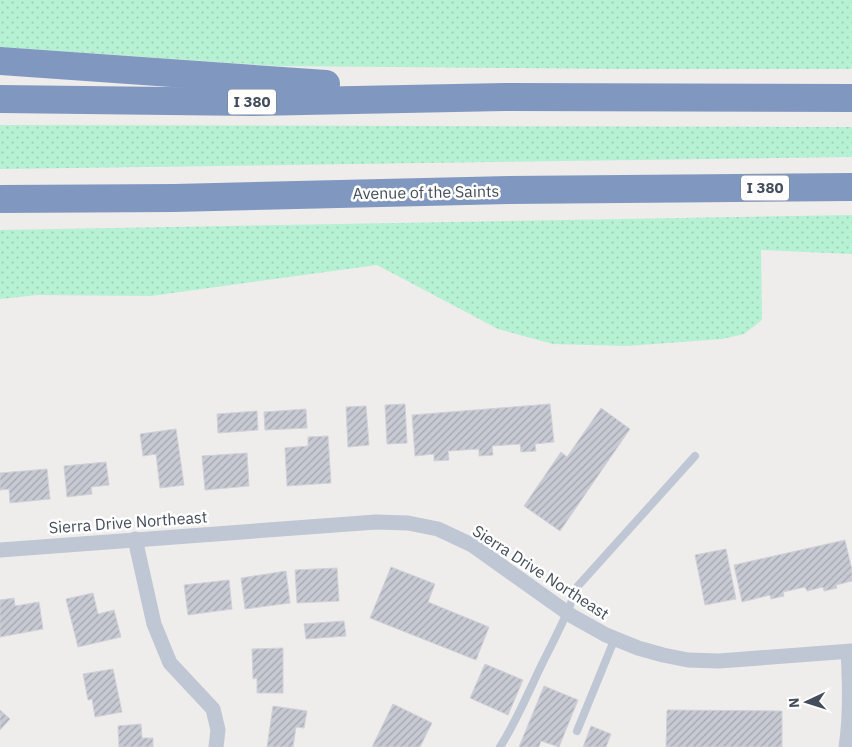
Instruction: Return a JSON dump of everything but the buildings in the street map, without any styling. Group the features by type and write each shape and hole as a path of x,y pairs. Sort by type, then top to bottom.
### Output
{"highway":[{"path":"0,61 505,97"},
{"name":"I 380","path":"0,99 252,102 505,97 852,98"},
{"name":"Avenue of the Saints","path":"0,199 174,198 509,190 852,187"},
{"path":"0,216 174,198"}],"street":[{"name":"Sierra Drive Northeast","path":"0,550 376,522 408,523 438,530 472,544 568,613 638,648 688,660 719,661 850,652"},
{"path":"135,539 154,624 170,663 213,709 218,730 216,747"},
{"path":"846,747 850,724 850,652"}],"lane":[{"path":"500,747 516,722 541,665 568,613 578,587 696,456"},
{"path":"577,730 615,638"}],"green space":[{"path":"0,0 852,0 852,69 276,66 0,47"},
{"path":"0,125 852,127 852,157 0,169"},
{"path":"852,215 852,254 761,250 762,320 744,334 722,339 627,346 553,344 498,329 377,265 151,296 38,295 0,299 0,230"}]}
